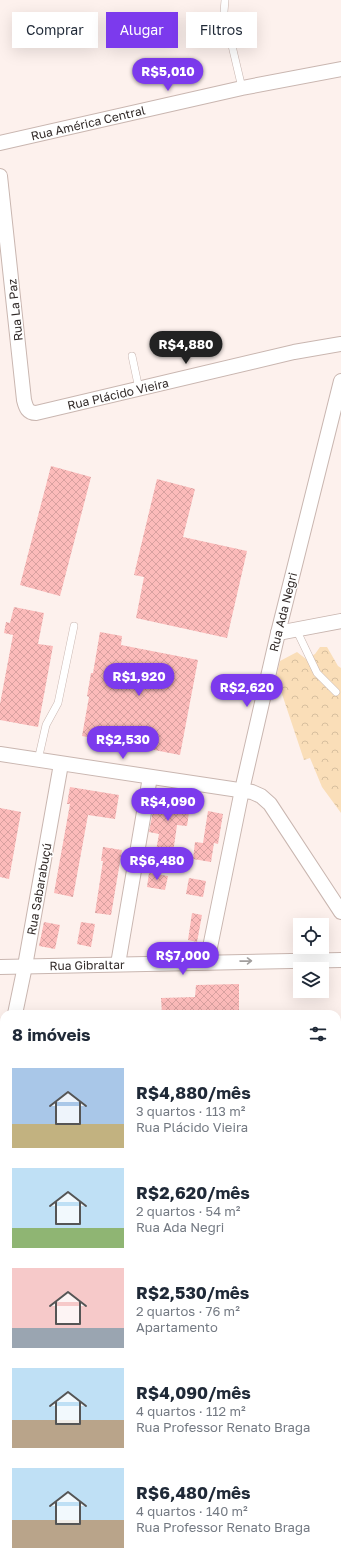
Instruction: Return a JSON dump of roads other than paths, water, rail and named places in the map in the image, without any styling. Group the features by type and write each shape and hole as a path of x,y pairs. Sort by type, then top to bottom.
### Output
{"street":[{"name":"Rua América Central","path":"0,143 242,88 341,68"},
{"name":"Rua La Paz","path":"0,176 24,400 28,411 36,414"},
{"name":"Rua Plácido Vieira","path":"36,414 294,352 341,344"},
{"name":"Rua Ada Negri","path":"207,962 242,790 278,633 341,381"},
{"path":"278,633 341,621"},
{"path":"0,754 242,790 261,796 270,804 341,912"},
{"name":"Rua Sabarabuçú","path":"17,1010 61,764"},
{"path":"118,964 150,777"},
{"name":"Rua Gibraltar","path":"0,967 341,960"}],"lane":[{"path":"225,0 224,12 242,88"},
{"path":"132,356 139,389"},
{"path":"38,760 46,724 58,703 74,626"},
{"path":"296,629 317,673 336,692"}]}
